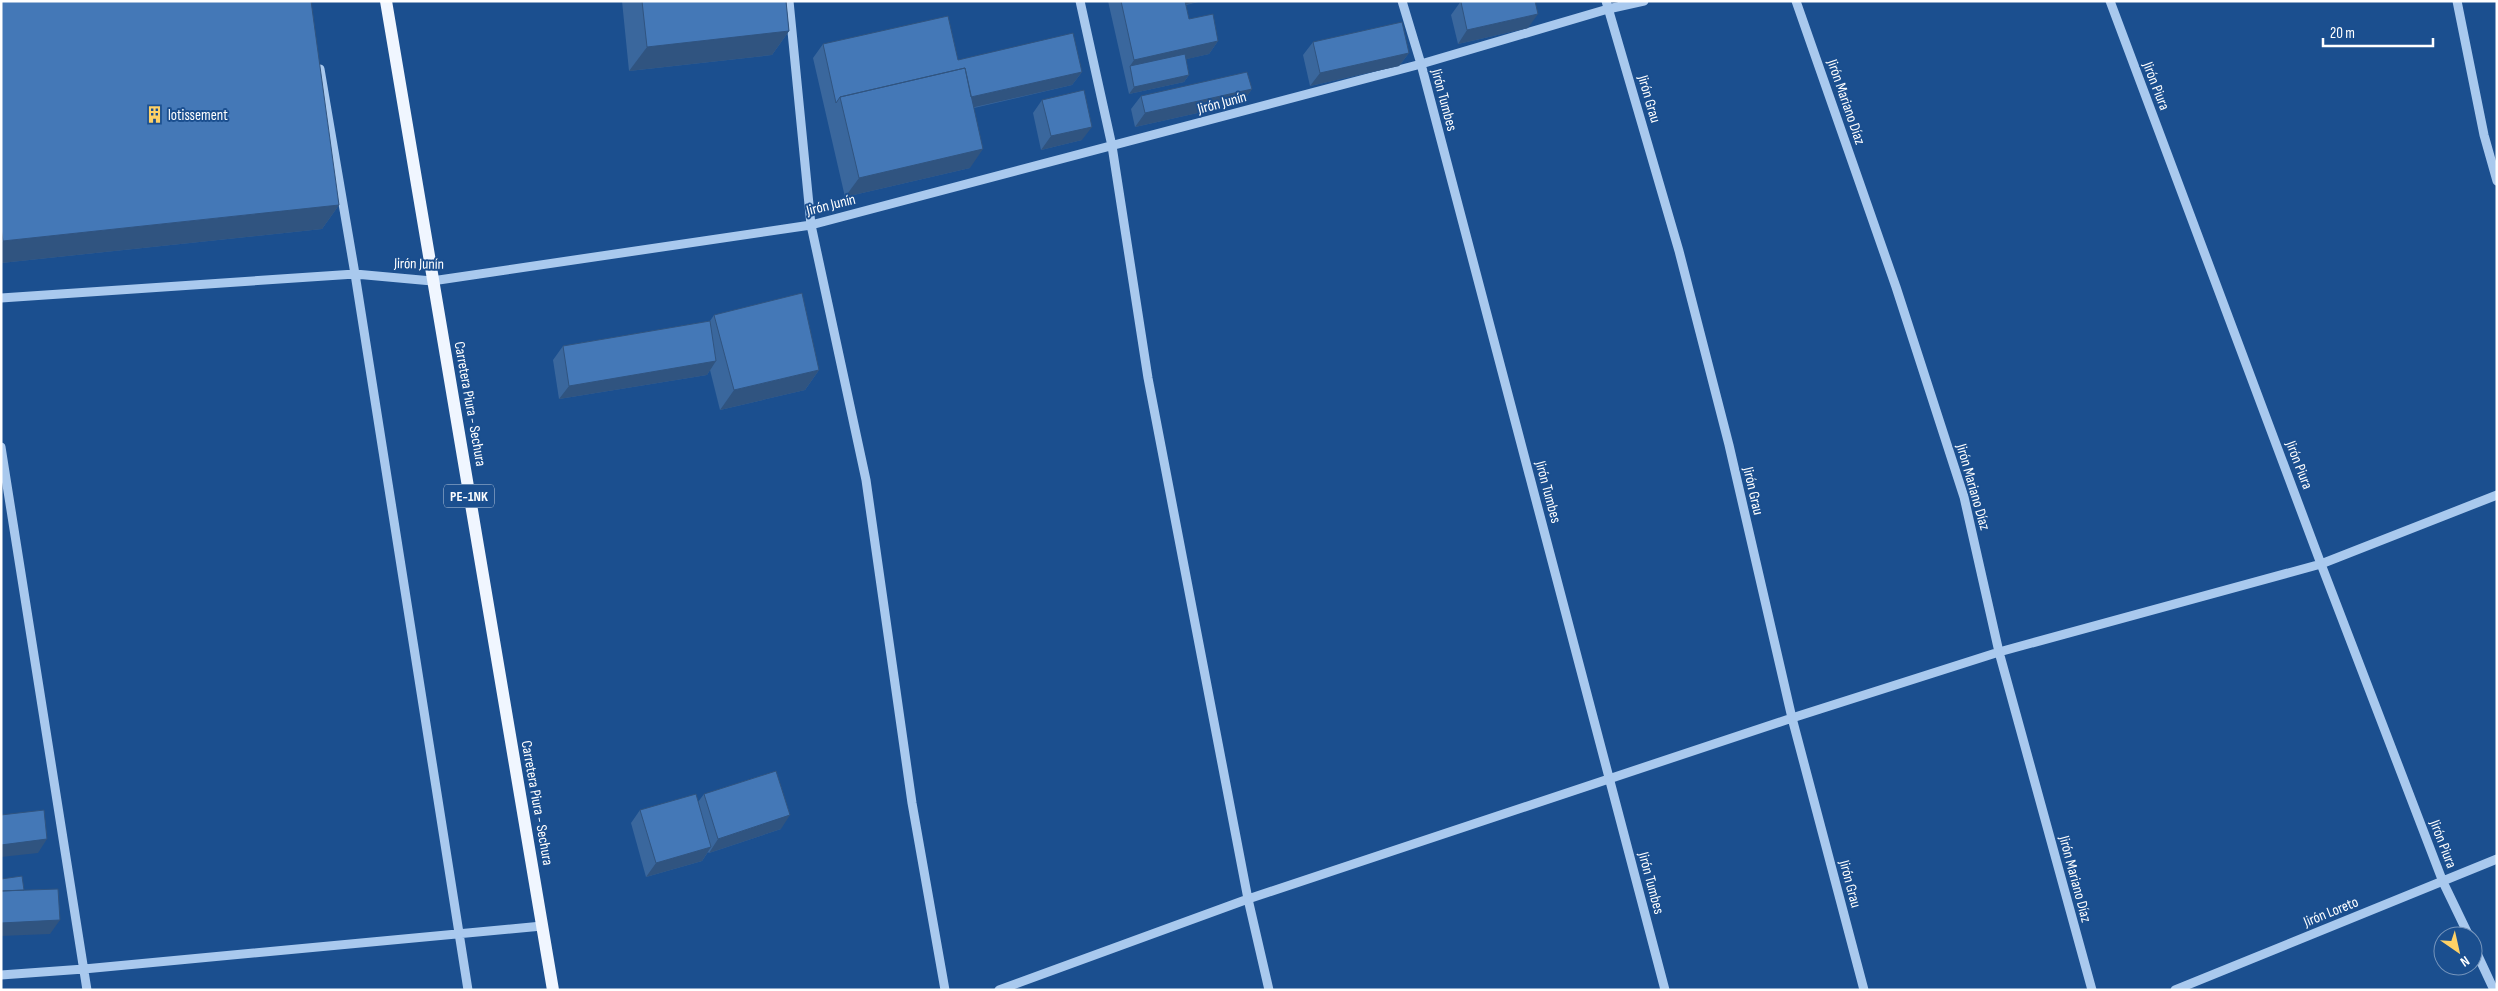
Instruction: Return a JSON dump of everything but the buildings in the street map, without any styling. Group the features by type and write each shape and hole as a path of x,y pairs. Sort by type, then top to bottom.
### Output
{"main road":[{"name":"Carretera Piura - Sechura","path":"386,1 553,990"}],"street":[{"path":"789,1 811,224 866,480 912,802 945,990"},
{"path":"1080,1 1112,146 1148,378 1248,899 1269,990"},
{"name":"Jirón Tumbes","path":"1402,1 1421,64 1664,990"},
{"name":"Jirón Junín","path":"1,298 355,274 432,281 811,224 1421,64 1607,5 1644,1"},
{"name":"Jirón Mariano Díaz","path":"1796,1 1896,287 1964,497 1999,652 2092,990"},
{"name":"Jirón Piura","path":"2110,1 2321,564 2443,882 2464,926"},
{"path":"2457,1 2484,136 2497,181"},
{"name":"Jirón Grau","path":"1607,5 1679,251 1728,445 1792,718 1864,990"},
{"path":"318,60 355,274 468,990"},
{"path":"1,447 87,990"},
{"path":"999,990 1248,899 1792,718 1999,652 2321,564 2497,495"},
{"name":"Jirón Loreto","path":"2175,990 2497,859"},
{"path":"1,975 84,969 542,926"},
{"path":"2483,966 2494,990"}],"place":[{"name":"lotissement","path":"154,115"}]}
